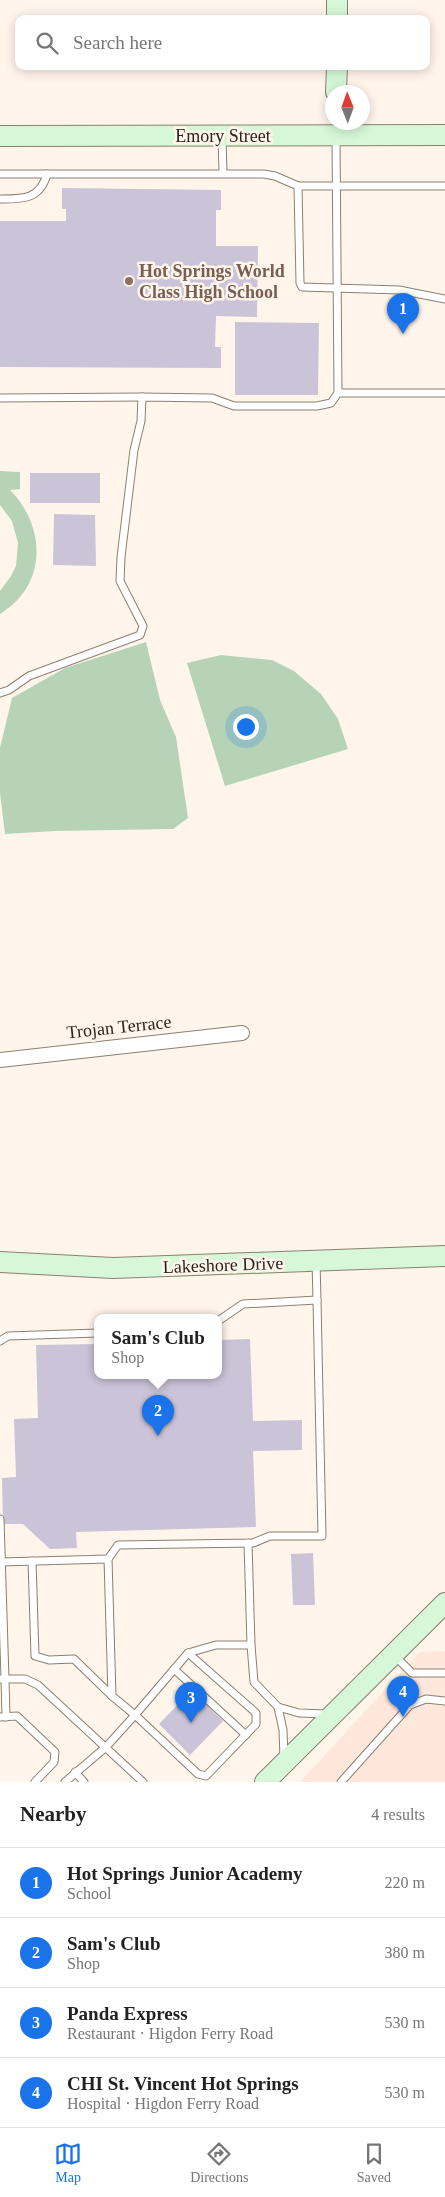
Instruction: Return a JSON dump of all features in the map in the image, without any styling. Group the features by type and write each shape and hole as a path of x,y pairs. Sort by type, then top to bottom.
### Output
{"street":[{"path":"337,0 337,15"},
{"path":"336,85 337,70"},
{"name":"Emory Street","path":"0,136 222,136 325,130"},
{"name":"Emory Street","path":"354,130 445,135"},
{"name":"Trojan Terrace","path":"0,1060 242,1033"},
{"name":"Lakeshore Drive","path":"0,1262 113,1268 445,1256"},
{"path":"265,1782 445,1603"}],"lane":[{"path":"0,398 212,398 234,406 317,406 331,403 338,393 336,130"},
{"path":"222,136 223,174"},
{"path":"0,174 270,174 298,186 445,186"},
{"path":"0,199 25,198 44,184 47,174"},
{"path":"298,186 300,283 307,288 400,290 445,298"},
{"path":"338,393 445,393"},
{"path":"0,693 9,690 29,676 140,635 143,626 120,581 120,573 134,450 141,421 142,397"},
{"path":"112,1696 108,1559 118,1545 248,1543 270,1536 322,1536 316,1260"},
{"path":"222,1318 243,1304 317,1300"},
{"path":"0,1341 8,1336 94,1333"},
{"path":"0,1519 3,1717 16,1716 55,1752 54,1762 35,1782"},
{"path":"248,1543 254,1682 278,1708 283,1730 284,1764"},
{"path":"2,1562 108,1559"},
{"path":"32,1561 35,1656 49,1660 74,1659 198,1774 206,1776 256,1724 256,1713 188,1653"},
{"path":"65,1782 106,1747 188,1653 216,1645 251,1645"},
{"path":"393,1655 412,1673 445,1673"},
{"path":"174,1669 246,1736"},
{"path":"3,1679 25,1679 38,1685 142,1782"},
{"path":"342,1782 410,1704 426,1699 445,1701"},
{"path":"278,1708 299,1712 333,1714"},
{"path":"76,1772 84,1782"}],"shaded area":[{"path":"445,1651 445,1782 300,1782 420,1652"}],"green space":[{"path":"0,471 20,472 20,489 10,490 22,504 30,520 35,537 36,555 34,572 27,587 16,602 0,614 0,591 16,566 18,543 12,521 0,505"},
{"path":"146,642 160,700 176,737 188,818 173,829 55,831 5,834 0,793 0,748 12,698 65,668"},
{"path":"221,655 272,660 294,671 321,694 338,719 348,749 225,786 187,663"}],"building":[{"name":"Hot Springs World Class High School","path":"62,188 221,190 221,210 216,210 216,246 258,246 257,317 216,316 215,347 221,347 221,368 0,367 0,221 66,221 66,209 62,209"},
{"path":"235,322 319,323 318,395 235,395"},
{"path":"30,473 100,473 100,503 30,503"},
{"path":"54,514 95,515 96,566 53,565"},
{"path":"250,1339 253,1421 302,1420 302,1450 253,1451 256,1527 76,1532 77,1548 50,1549 23,1524 3,1524 2,1478 16,1477 14,1419 38,1418 36,1345 94,1344 94,1379 222,1379 222,1340"},
{"path":"313,1553 315,1605 293,1605 291,1554"},
{"path":"192,1690 223,1721 190,1755 159,1724"}],"place":[{"name":"Hot Springs World Class High School","path":"129,281"},
{"name":"Hot Springs Junior Academy","path":"403,334"},
{"name":"Sam's Club","path":"158,1436"},
{"name":"CHI St. Vincent Hot Springs","path":"403,1717"},
{"name":"Panda Express","path":"191,1723"}]}
